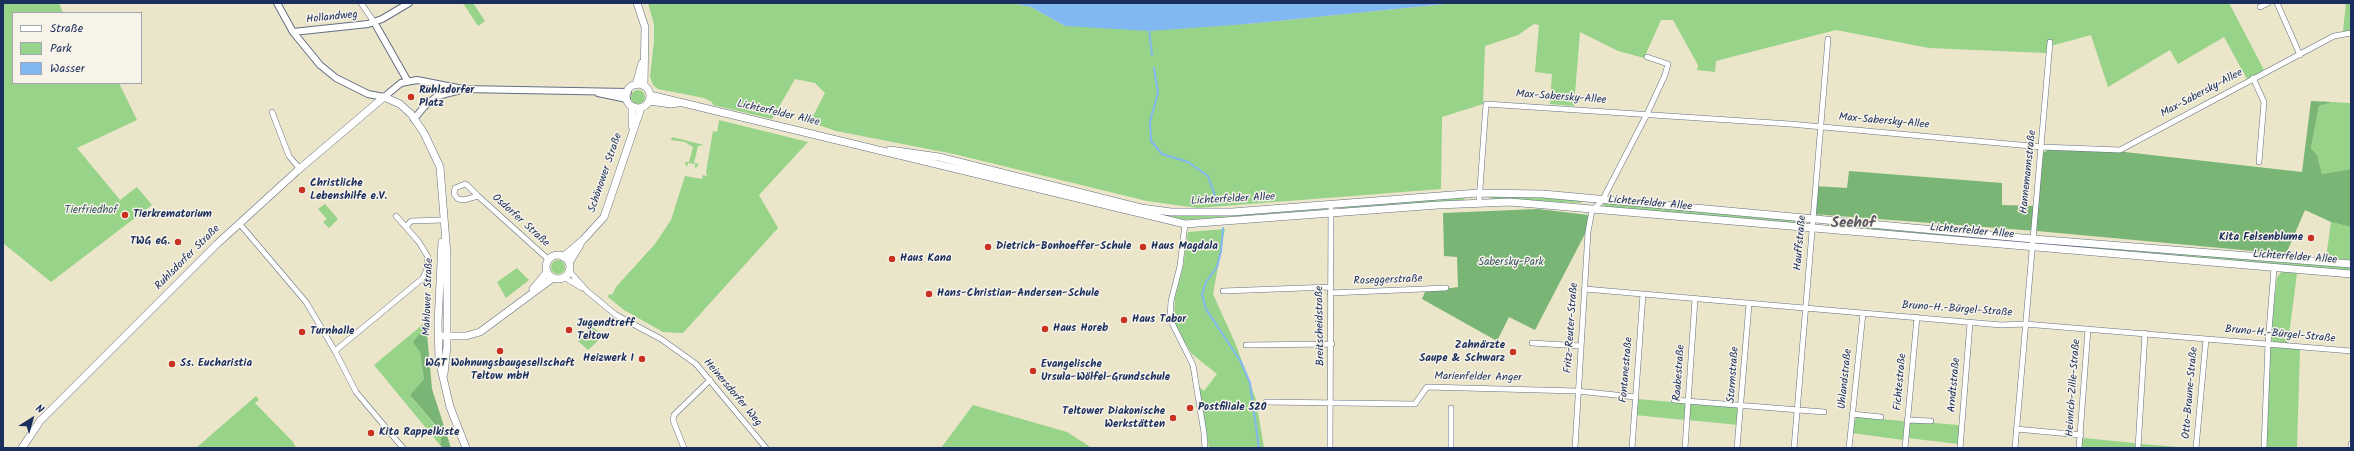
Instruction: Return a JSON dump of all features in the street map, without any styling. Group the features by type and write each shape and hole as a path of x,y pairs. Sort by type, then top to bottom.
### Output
{"main road":[{"path":"637,3 645,27 644,86 650,98 641,108 632,106 627,95 636,85 644,53"},
{"path":"636,85 644,86"},
{"name":"Mahlower Straße","path":"384,97 400,104 414,119 424,133 440,166 446,255 447,336 444,374"},
{"name":"Ruhlsdorfer Straße","path":"22,448 40,421 239,223 300,168 384,97"},
{"name":"Lichterfelder Allee","path":"650,98 671,104 678,103 872,148 1185,224 1479,202 1543,204 1592,210 2351,274"},
{"name":"Schönower Straße","path":"632,106 632,130"},
{"name":"Schönower Straße","path":"563,257 598,225 608,207 632,130 641,108"},
{"name":"Lichterfelder Allee","path":"872,148 939,157 1142,208 1171,212 1232,212 1478,192 1543,194 2033,239 2351,264"},
{"name":"Mahlower Straße","path":"443,220 438,336 439,360 444,374 450,407 466,448"},
{"name":"Schönower Straße","path":"569,263 583,240"},
{"path":"438,336 466,336 480,332 529,294 553,278 564,278 569,271 569,263 563,257 555,256 549,260 546,266 547,272 553,278"},
{"path":"529,294 547,272"}],"street":[{"path":"277,3 293,32 306,51 336,78 368,94 384,97 407,80 427,81 463,89 592,92 627,95"},
{"path":"361,3 374,22 407,80"},
{"path":"374,22 409,3"},
{"path":"2260,7 2268,3"},
{"path":"2277,3 2300,55"},
{"name":"Hollandweg","path":"293,32 374,22"},
{"name":"Max-Sabersky-Allee","path":"1479,202 1478,192 1486,104 1821,127 2042,147 2120,150 2334,36 2351,33"},
{"name":"Hauffstraße","path":"1794,448 1828,39"},
{"name":"Hannemannstraße","path":"2015,448 2050,42"},
{"path":"1602,200 1648,114 1668,64 1647,57"},
{"path":"2253,78 2264,102 2259,162"},
{"path":"414,119 420,110 438,96 463,89"},
{"path":"272,112 289,156 300,168"},
{"name":"Osdorfer Straße","path":"478,196 549,260"},
{"name":"Lichterfelder Allee","path":"1592,210 1602,200"},
{"name":"Breitscheidstraße","path":"1330,448 1332,344 1330,293 1331,204"},
{"name":"Fritz-Reuter-Straße","path":"1575,448 1577,391 1592,210"},
{"path":"335,352 423,278 427,269 428,257 396,216"},
{"path":"406,227 411,221 443,220"},
{"path":"239,223 306,302 360,398 403,448"},
{"name":"Lichterfelder Allee","path":"1185,224 1180,266 1171,301 1170,319 1193,365 1204,432 1205,448"},
{"path":"2264,448 2268,344 2274,268"},
{"path":"569,271 587,291"},
{"path":"564,278 587,291"},
{"path":"1224,291 1330,287"},
{"name":"Roseggerstraße","path":"1330,293 1446,288"},
{"name":"Bruno-H.-Bürgel-Straße","path":"1585,289 1917,317 1970,323 2001,325 2025,324 2351,351"},
{"name":"Heinersdorfer Weg","path":"587,291 625,321 661,340 687,357 710,380 766,448"},
{"name":"Fontanestraße","path":"1632,448 1643,294"},
{"name":"Raabestraße","path":"1685,448 1695,299"},
{"name":"Stormstraße","path":"1737,448 1749,304"},
{"name":"Uhlandstraße","path":"1849,448 1863,313"},
{"name":"Fichtestraße","path":"1904,448 1917,317"},
{"name":"Arndtstraße","path":"1960,448 1970,323"},
{"name":"Heinrich-Zille-Straße","path":"2080,448 2088,329"},
{"path":"2138,448 2144,334"},
{"name":"Otto-Braune-Straße","path":"2196,448 2206,339"},
{"path":"1532,343 1581,346"},
{"path":"1246,345 1332,344"},
{"path":"684,448 674,420 674,415 710,380"},
{"name":"Marienfelder Anger","path":"1266,402 1415,404 1427,387 1577,391 1635,397"},
{"path":"1674,400 1824,412"},
{"path":"1451,408 1451,448"},
{"path":"1852,414 1881,417"},
{"path":"1907,420 1931,421"},
{"path":"2016,429 2081,435"}],"green space":[{"name":"Tierfriedhof","path":"3,3 59,3 63,12 12,12 12,84 119,84 137,120 77,148 120,200 137,187 152,205 51,282 3,243"},
{"path":"463,3 473,3 485,21 478,26"},
{"path":"648,3 1011,3 1031,7 1065,26 1247,24 1455,3 2229,3 2264,70 2247,79 2224,37 2178,64 2170,50 2108,87 2091,35 2047,47 2046,53 1929,48 1836,30 1716,61 1715,72 1697,70 1698,65 1673,20 1661,20 1644,58 1618,51 1580,32 1574,106 1550,104 1552,74 1535,72 1539,25 1534,24 1518,35 1485,46 1483,104 1442,117 1441,189 1198,208 1147,201 954,154 836,131 810,122 825,93 815,83 795,79 772,119 713,105 712,102 704,98 658,89 653,85 650,77 654,41 654,24"},
{"path":"2346,3 2351,3 2351,31 2343,31"},
{"path":"638,90 643,92 645,97 643,102 638,104 633,102 631,97 633,92"},
{"path":"2311,101 2332,102 2319,106 2311,148 2317,155 2322,174 2351,169 2351,227 2331,222 2305,210 2286,254 2037,231 1812,214 1814,186 1847,188 1849,171 2002,183 2002,205 2037,206 2043,153 2048,150 2125,152 2302,172"},
{"path":"2332,102 2351,103 2351,169 2322,174 2317,155 2311,148 2319,106"},
{"path":"719,120 808,142 759,195 778,228 683,333 663,332 624,310 608,297 609,294 612,295 616,287 655,244 671,220 685,176 702,179 703,175 707,176 706,172 713,131 717,132"},
{"path":"672,137 704,145 698,146 694,163 699,164 696,168 695,164 688,163 687,167 685,163 689,162 693,147 685,142 671,140"},
{"path":"944,163 1166,213 1323,207 1324,210 1183,220"},
{"path":"1514,195 1580,200 1582,203 1493,199 1488,197"},
{"path":"1468,197 1463,200 1341,209 1342,207"},
{"path":"1608,203 1801,221 1802,223 1603,207 1604,204"},
{"path":"325,204 338,219 329,228 323,222 327,219 318,209"},
{"name":"Sabersky-Park","path":"1538,209 1588,215 1587,230 1535,330 1509,317 1497,341 1422,299 1425,292 1458,287 1457,257 1444,256 1443,213"},
{"path":"2331,222 2351,227 2350,260 2326,258"},
{"path":"1829,223 2024,241 2024,242 1825,226"},
{"path":"1225,229 1213,294 1236,345 1256,400 1264,448 1209,448 1198,386 1204,391 1217,374 1192,354 1180,335 1174,321 1175,298 1183,267 1188,232"},
{"path":"2043,243 2351,267 2351,271 2043,245"},
{"path":"558,260 563,262 565,267 563,272 558,274 553,272 551,267 553,262"},
{"path":"517,268 529,280 506,298 497,282"},
{"path":"2281,272 2297,273 2288,343 2274,342 2270,338 2277,278"},
{"path":"426,322 432,389 451,448 443,448 440,445 442,433 410,395 424,379 420,352 413,342 421,332 421,326"},
{"path":"421,326 420,352 424,379 410,395 442,434 440,445 374,365"},
{"path":"592,326 603,336 588,350 578,341"},
{"path":"2271,347 2300,349 2297,448 2265,448 2269,349"},
{"path":"256,396 259,400 255,403 293,442 296,448 196,448"},
{"path":"1637,399 1684,403 1686,405 1685,420 1635,415"},
{"path":"1690,403 1737,407 1738,425 1688,420"},
{"path":"973,405 1067,432 1092,448 941,448"},
{"path":"1856,417 1903,421 1905,424 1903,440 1852,433"},
{"path":"1912,421 1958,425 1960,428 1959,444 1907,438 1908,424"},
{"path":"2084,438 2134,443 2137,448 2082,448 2082,440"},
{"path":"2141,444 2191,448 2141,448"}],"water":[{"path":"1011,3 1455,3 1247,24 1149,31 1065,26 1031,7"}],"waterway":[{"path":"1149,30 1152,55"},
{"path":"1154,68 1158,93 1150,121 1151,141 1162,154 1188,162 1208,176 1218,204"},
{"path":"1223,228 1221,251 1217,267 1206,282 1202,294 1206,309 1241,362 1250,383 1259,448"}],"place":[{"name":"Ruhlsdorfer Platz","path":"411,97"},
{"name":"Christliche Lebenshilfe e.V.","path":"302,190"},
{"name":"Tierkrematorium","path":"125,215"},
{"name":"Kita Felsenblume","path":"2311,238"},
{"name":"TWG eG.","path":"178,242"},
{"name":"Dietrich-Bonhoeffer-Schule","path":"988,247"},
{"name":"Haus Magdala","path":"1143,247"},
{"name":"Haus Kana","path":"892,259"},
{"name":"Hans-Christian-Andersen-Schule","path":"929,294"},
{"name":"Haus Tabor","path":"1124,320"},
{"name":"Haus Horeb","path":"1045,329"},
{"name":"Jugendtreff Teltow","path":"569,330"},
{"name":"Turnhalle","path":"302,332"},
{"name":"WGT Wohnungsbaugesellschaft Teltow mbH","path":"500,351"},
{"name":"Zahnärzte Saupe & Schwarz","path":"1513,352"},
{"name":"Heizwerk I","path":"642,359"},
{"name":"Ss. Eucharistia","path":"172,364"},
{"name":"Evangelische Ursula-Wölfel-Grundschule","path":"1033,371"},
{"name":"Postfiliale 520","path":"1190,408"},
{"name":"Teltower Diakonische Werkstätten","path":"1173,418"},
{"name":"Kita Rappelkiste","path":"371,433"}],"district":[{"name":"Seehof","path":"1853,224"}]}
